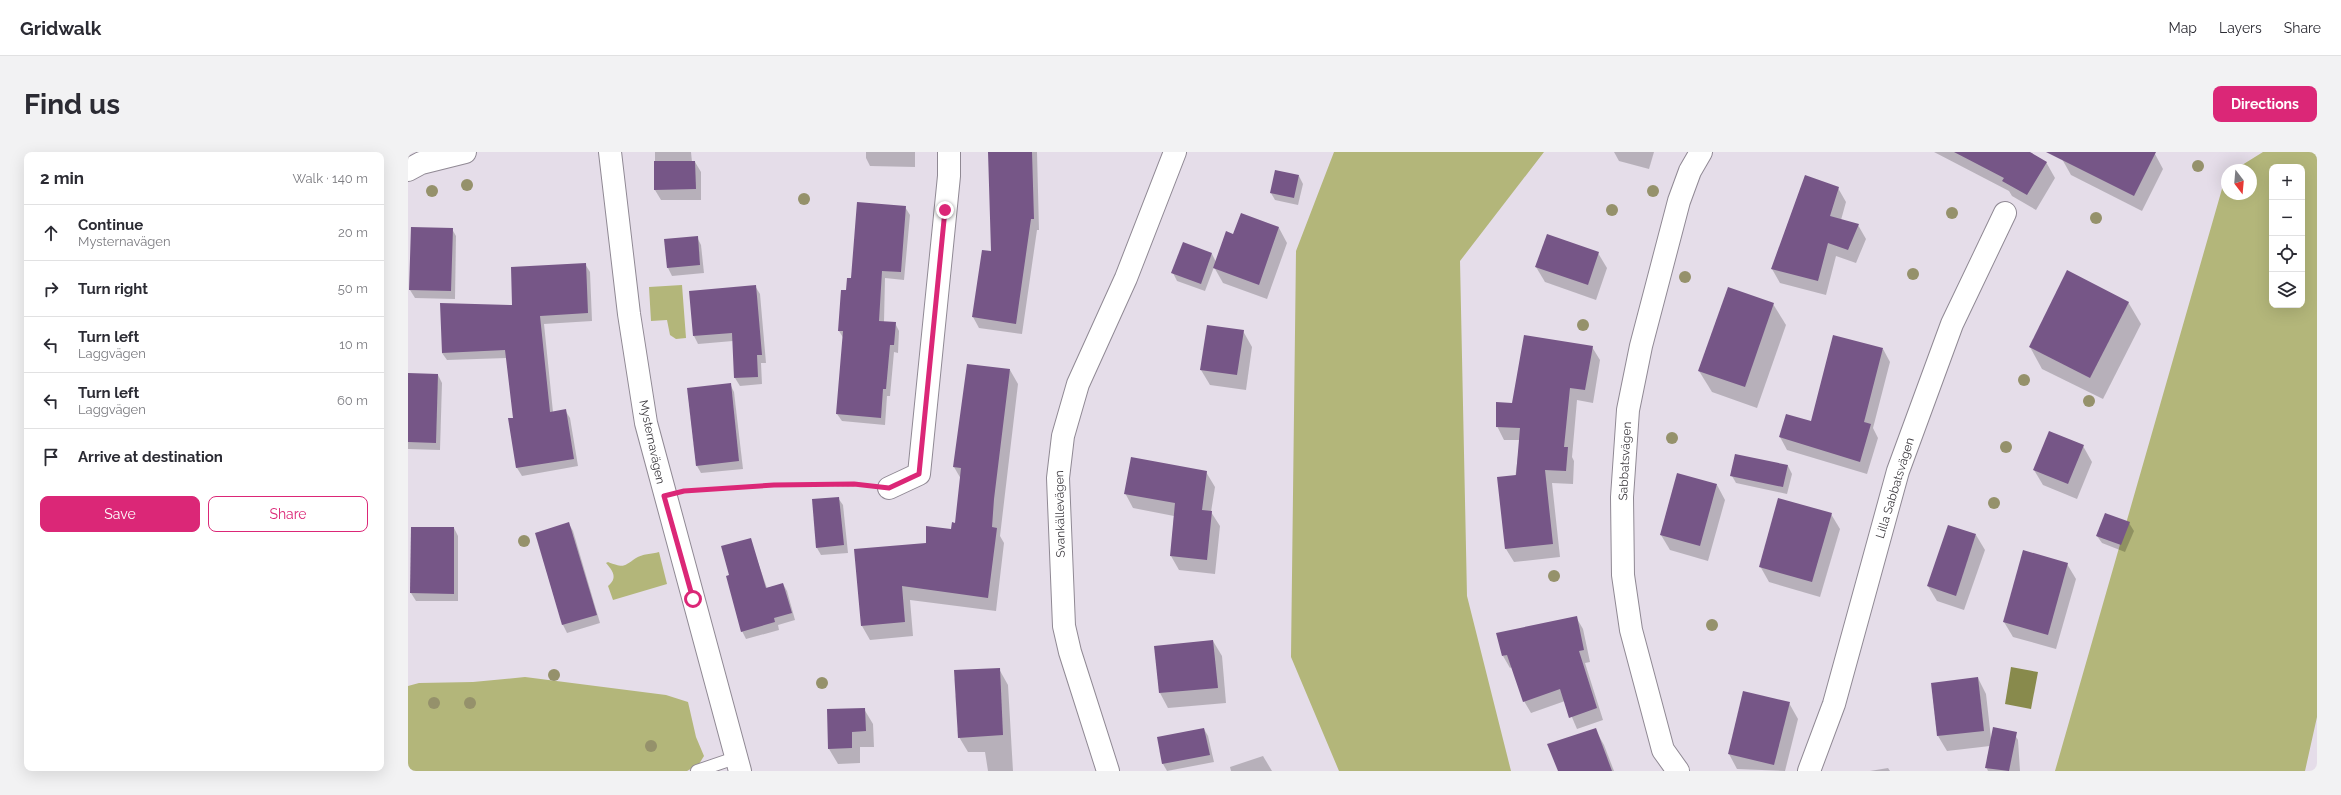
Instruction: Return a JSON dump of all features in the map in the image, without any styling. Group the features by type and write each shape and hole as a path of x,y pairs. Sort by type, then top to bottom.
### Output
{"street":[{"path":"408,170 421,163 465,152"},
{"name":"Mysternavägen","path":"610,152 629,314 646,423 664,496 738,764"},
{"path":"889,488 919,474 949,176 949,152"},
{"name":"Svankällevägen","path":"1108,771 1081,689 1064,626 1058,478 1063,436 1076,390 1126,278 1175,152"},
{"name":"Sabbatsvägen","path":"1678,771 1663,750 1631,630 1623,575 1622,497 1628,410 1642,340 1679,201 1690,171 1701,152"},
{"name":"Lilla Sabbatsvägen","path":"1809,771 1834,704 1898,471 1952,324 2005,213"}],"lane":[{"path":"697,771 738,764"}],"path":[{"path":"664,496 684,491 774,485 854,484 889,488"}],"shaded area":[{"path":"1334,152 1544,152 1460,261 1467,596 1511,771 1339,771 1291,657 1296,251"},
{"path":"2263,152 2317,152 2317,717 2305,771 2055,771 2221,192 2221,200 2257,200 2257,164 2244,164"},
{"path":"682,285 686,338 676,339 670,335 667,320 651,321 649,287"},
{"path":"659,552 667,584 613,600 608,586 614,577 611,569 606,563 608,562 623,566 638,557"},
{"path":"2011,667 2038,672 2031,709 2005,704"},
{"path":"525,677 666,695 688,702 696,737 704,756 699,764 687,771 408,771 408,686 419,683 473,682"}],"building":[{"path":"988,152 1032,152 1034,219 1031,219 1016,324 972,317 982,250 991,251"},
{"path":"1954,152 2030,152 2047,162 2027,195 2002,181 2004,178"},
{"path":"2046,152 2156,152 2134,196"},
{"path":"654,161 695,161 696,189 654,190"},
{"path":"1275,170 1299,175 1294,198 1270,193"},
{"path":"1805,175 1839,187 1830,216 1859,224 1848,250 1828,243 1818,281 1771,269"},
{"path":"857,202 906,206 901,272 882,271 879,321 896,322 894,345 890,345 886,389 883,389 881,418 836,414 843,331 838,331 841,290 846,290 847,278 851,278"},
{"path":"1241,213 1279,227 1259,285 1213,268 1226,231 1233,234"},
{"path":"411,227 453,228 451,291 409,290"},
{"path":"1547,234 1599,252 1588,285 1535,267"},
{"path":"698,236 700,265 667,268 664,239"},
{"path":"1183,242 1212,253 1201,284 1171,273"},
{"path":"586,263 588,313 540,316 550,412 566,409 574,459 516,468 508,418 513,418 505,350 442,353 440,303 512,305 511,267"},
{"path":"2067,270 2129,302 2090,378 2029,347"},
{"path":"756,285 762,355 757,355 758,377 734,378 732,333 693,336 689,291"},
{"path":"1728,287 1774,303 1745,387 1698,371"},
{"path":"1207,325 1244,330 1237,375 1200,370"},
{"path":"1524,335 1593,346 1585,390 1570,388 1564,447 1568,447 1566,471 1545,470 1553,544 1505,549 1497,477 1516,475 1520,428 1496,427 1496,402 1512,403"},
{"path":"1833,335 1883,348 1864,422 1871,424 1860,462 1779,437 1786,414 1811,421"},
{"path":"967,364 1010,369 994,499 992,527 997,528 988,598 902,586 905,622 861,626 854,549 926,543 926,526 951,529 952,522 955,523 961,468 953,467"},
{"path":"408,373 438,374 436,443 408,442"},
{"path":"731,383 739,461 696,466 687,388"},
{"path":"2049,431 2084,445 2068,484 2033,470"},
{"path":"1735,454 1788,465 1783,487 1730,476"},
{"path":"1131,457 1207,471 1202,510 1212,511 1207,560 1170,556 1175,503 1124,494"},
{"path":"1677,473 1717,484 1700,546 1660,535"},
{"path":"839,497 844,545 816,548 812,499"},
{"path":"1778,498 1832,513 1812,582 1759,567"},
{"path":"2105,513 2130,522 2121,545 2096,536"},
{"path":"569,522 597,615 562,625 535,533"},
{"path":"1948,525 1976,534 1956,596 1927,586"},
{"path":"411,527 454,527 454,594 410,593"},
{"path":"751,538 766,588 783,583 792,613 774,618 775,622 741,632 726,576 729,575 721,546"},
{"path":"2023,550 2068,563 2048,635 2003,622"},
{"path":"1577,616 1584,650 1579,651 1597,708 1569,718 1560,689 1523,702 1507,655 1502,656 1496,633"},
{"path":"1213,640 1218,688 1159,693 1154,646"},
{"path":"1000,668 1003,735 958,738 954,670"},
{"path":"1978,677 1984,731 1937,736 1931,683"},
{"path":"1743,691 1790,702 1774,765 1728,754"},
{"path":"865,708 866,731 852,732 852,748 828,749 827,709"},
{"path":"1993,727 2017,732 2009,771 1985,768"},
{"path":"1204,728 1210,755 1162,764 1157,737"},
{"path":"1596,728 1612,771 1558,771 1547,744"}],"route":[{"path":"693,599 664,496 684,491 774,485 854,484 889,488 919,474 945,210"}]}
